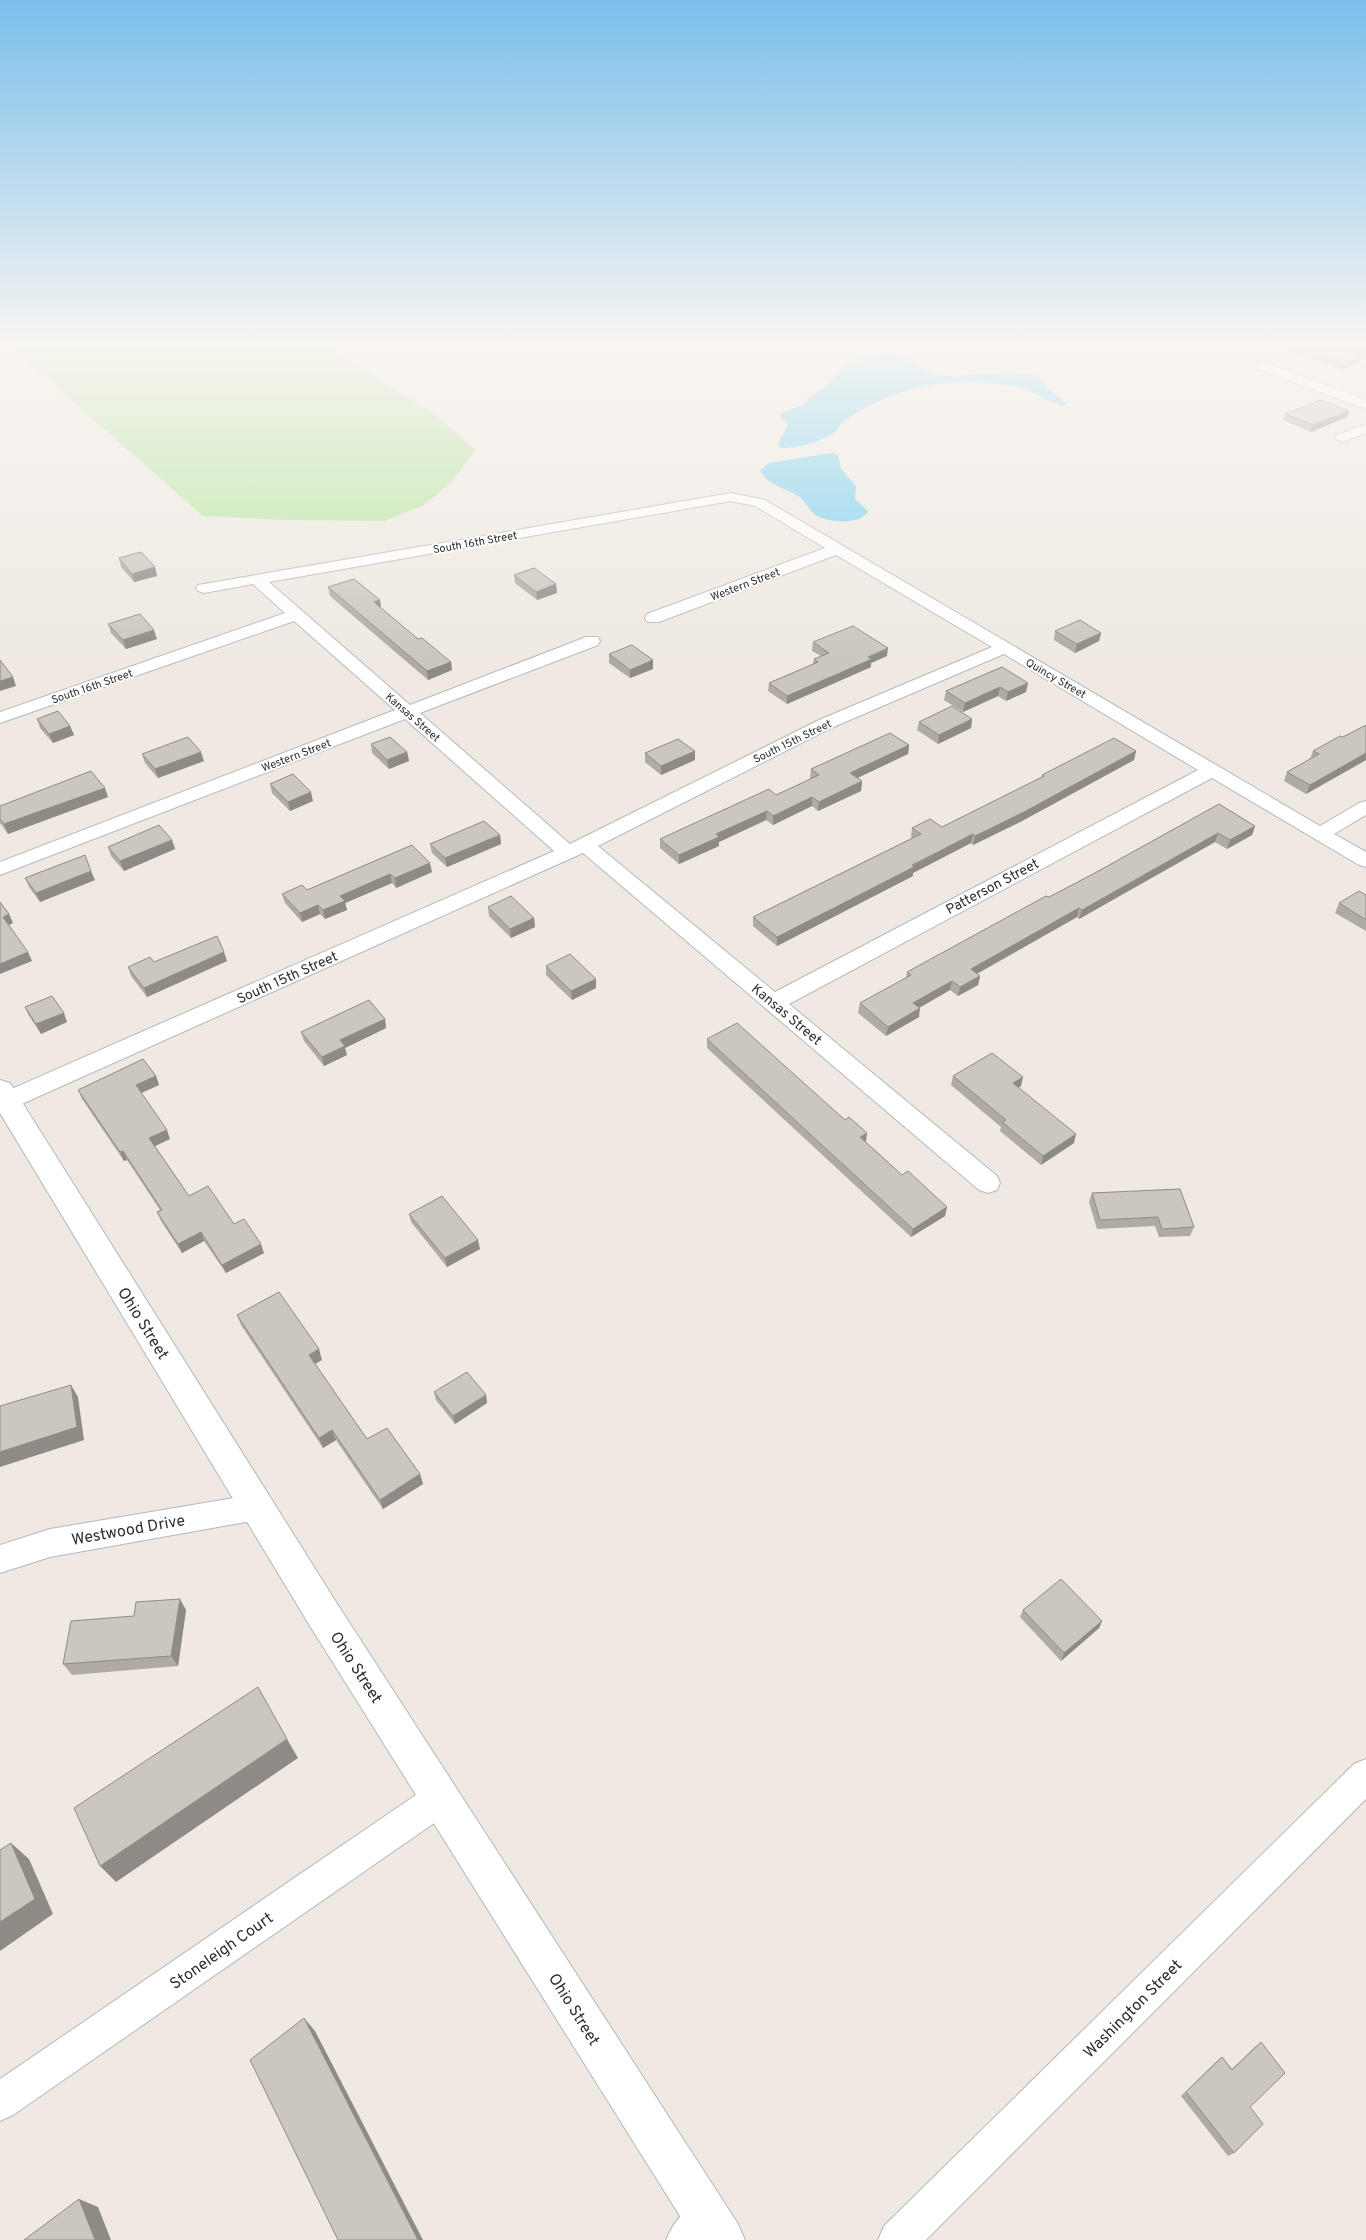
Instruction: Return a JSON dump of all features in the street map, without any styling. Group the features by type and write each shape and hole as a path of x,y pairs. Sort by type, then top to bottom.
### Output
{"street":[{"name":"South 16th Street","path":"204,588 731,497 745,499"},
{"name":"Quincy Street","path":"745,499 760,504 1366,861"},
{"name":"Western Street","path":"653,618 837,549"},
{"name":"Kansas Street","path":"258,580 407,712 576,849 773,1003 988,1183"},
{"name":"South 16th Street","path":"0,718 297,614"},
{"name":"Western Street","path":"0,869 592,641"},
{"name":"South 15th Street","path":"3,1095 576,849 825,724 1005,648"},
{"name":"Patterson Street","path":"773,1003 1212,770"},
{"path":"1320,834 1366,807"},
{"name":"Ohio Street","path":"3,1095 257,1507 441,1798 705,2232"},
{"name":"Westwood Drive","path":"0,1559 50,1542 257,1507"},
{"name":"Washington Street","path":"898,2240 1366,1776"},
{"name":"Stoneleigh Court","path":"0,2102 441,1798"}],"green space":[{"path":"130,452 474,452 452,482 422,506 384,521 287,520 203,516"}],"water":[{"path":"832,453 838,455 841,469 856,486 855,499 868,511 859,519 836,521 817,516 801,498 767,480 760,470 769,463"}],"building":[{"path":"141,552 155,567 132,574 119,558"},
{"path":"534,568 556,584 536,592 514,575"},
{"path":"354,579 380,600 374,602 418,639 422,638 451,662 427,671 328,587"},
{"path":"140,614 154,630 123,640 108,624"},
{"path":"1080,620 1101,633 1077,644 1055,631"},
{"path":"853,626 888,648 868,657 872,659 787,696 769,683 818,662 814,659 829,653 813,642"},
{"path":"632,645 653,660 630,670 609,654"},
{"path":"0,660 13,677 0,681"},
{"path":"1002,667 1028,683 1008,692 1000,687 965,703 946,691"},
{"path":"952,706 972,719 939,735 919,722"},
{"path":"58,711 70,726 49,734 37,719"},
{"path":"1366,725 1366,753 1310,785 1287,772 1319,754 1313,751 1340,736 1343,737"},
{"path":"890,733 909,745 850,773 862,781 819,802 812,797 773,816 767,811 716,834 719,837 679,855 660,839 769,789 776,795 819,775 811,769"},
{"path":"188,737 201,752 155,769 142,754"},
{"path":"390,737 407,752 387,760 371,744"},
{"path":"1114,738 1136,751 1024,812 975,836 973,834 912,865 914,867 777,937 753,917 921,834 912,828 930,819 942,827 1044,776 1042,775"},
{"path":"678,739 695,751 661,766 645,753"},
{"path":"91,771 105,788 4,824 0,819 0,806"},
{"path":"293,774 311,792 288,802 270,784"},
{"path":"1219,804 1255,826 1230,840 1218,833 1082,910 1079,908 971,969 980,976 960,987 952,981 913,1003 920,1008 888,1027 860,1003 911,975 907,972 1046,896 1049,897 1093,874"},
{"path":"484,821 500,835 445,858 430,844"},
{"path":"159,825 172,840 120,861 108,847"},
{"path":"412,845 430,863 395,878 390,874 340,896 345,901 323,910 318,905 300,913 282,894 302,885 307,890"},
{"path":"85,855 91,871 36,893 25,878"},
{"path":"1359,891 1366,895 1366,920 1339,903"},
{"path":"511,896 534,918 510,929 488,907"},
{"path":"0,902 9,914 3,917 28,952 0,964"},
{"path":"217,936 224,952 144,988 128,967 150,957 154,962"},
{"path":"570,954 596,979 571,991 546,966"},
{"path":"52,996 64,1013 36,1024 25,1007"},
{"path":"369,1000 385,1019 340,1040 345,1046 322,1057 301,1032"},
{"path":"737,1023 845,1120 849,1117 867,1133 860,1137 902,1175 908,1171 947,1207 913,1229 707,1039"},
{"path":"992,1053 1023,1077 1013,1083 1076,1134 1043,1156 1002,1122 1006,1120 953,1076"},
{"path":"143,1059 156,1076 136,1085 167,1130 149,1138 189,1196 208,1186 234,1224 244,1219 261,1244 222,1265 201,1232 178,1244 157,1212 162,1210 123,1151 120,1152 78,1090"},
{"path":"1180,1189 1194,1227 1162,1229 1158,1217 1100,1220 1092,1193"},
{"path":"442,1196 478,1240 445,1258 409,1214"},
{"path":"279,1292 319,1349 309,1355 367,1439 387,1428 420,1474 380,1500 332,1430 319,1438 237,1315"},
{"path":"467,1372 486,1395 453,1416 434,1392"},
{"path":"71,1385 77,1427 0,1452 0,1406"},
{"path":"1061,1579 1102,1621 1064,1653 1023,1610"},
{"path":"180,1599 171,1656 63,1664 71,1621 134,1616 136,1602"},
{"path":"258,1687 287,1739 100,1866 74,1808"},
{"path":"11,1843 35,1899 0,1922 0,1850"},
{"path":"304,2018 418,2240 338,2240 250,2060"},
{"path":"1261,2042 1285,2073 1250,2107 1263,2124 1234,2153 1186,2092 1222,2057 1232,2070"},
{"path":"79,2199 95,2240 24,2240"}]}
